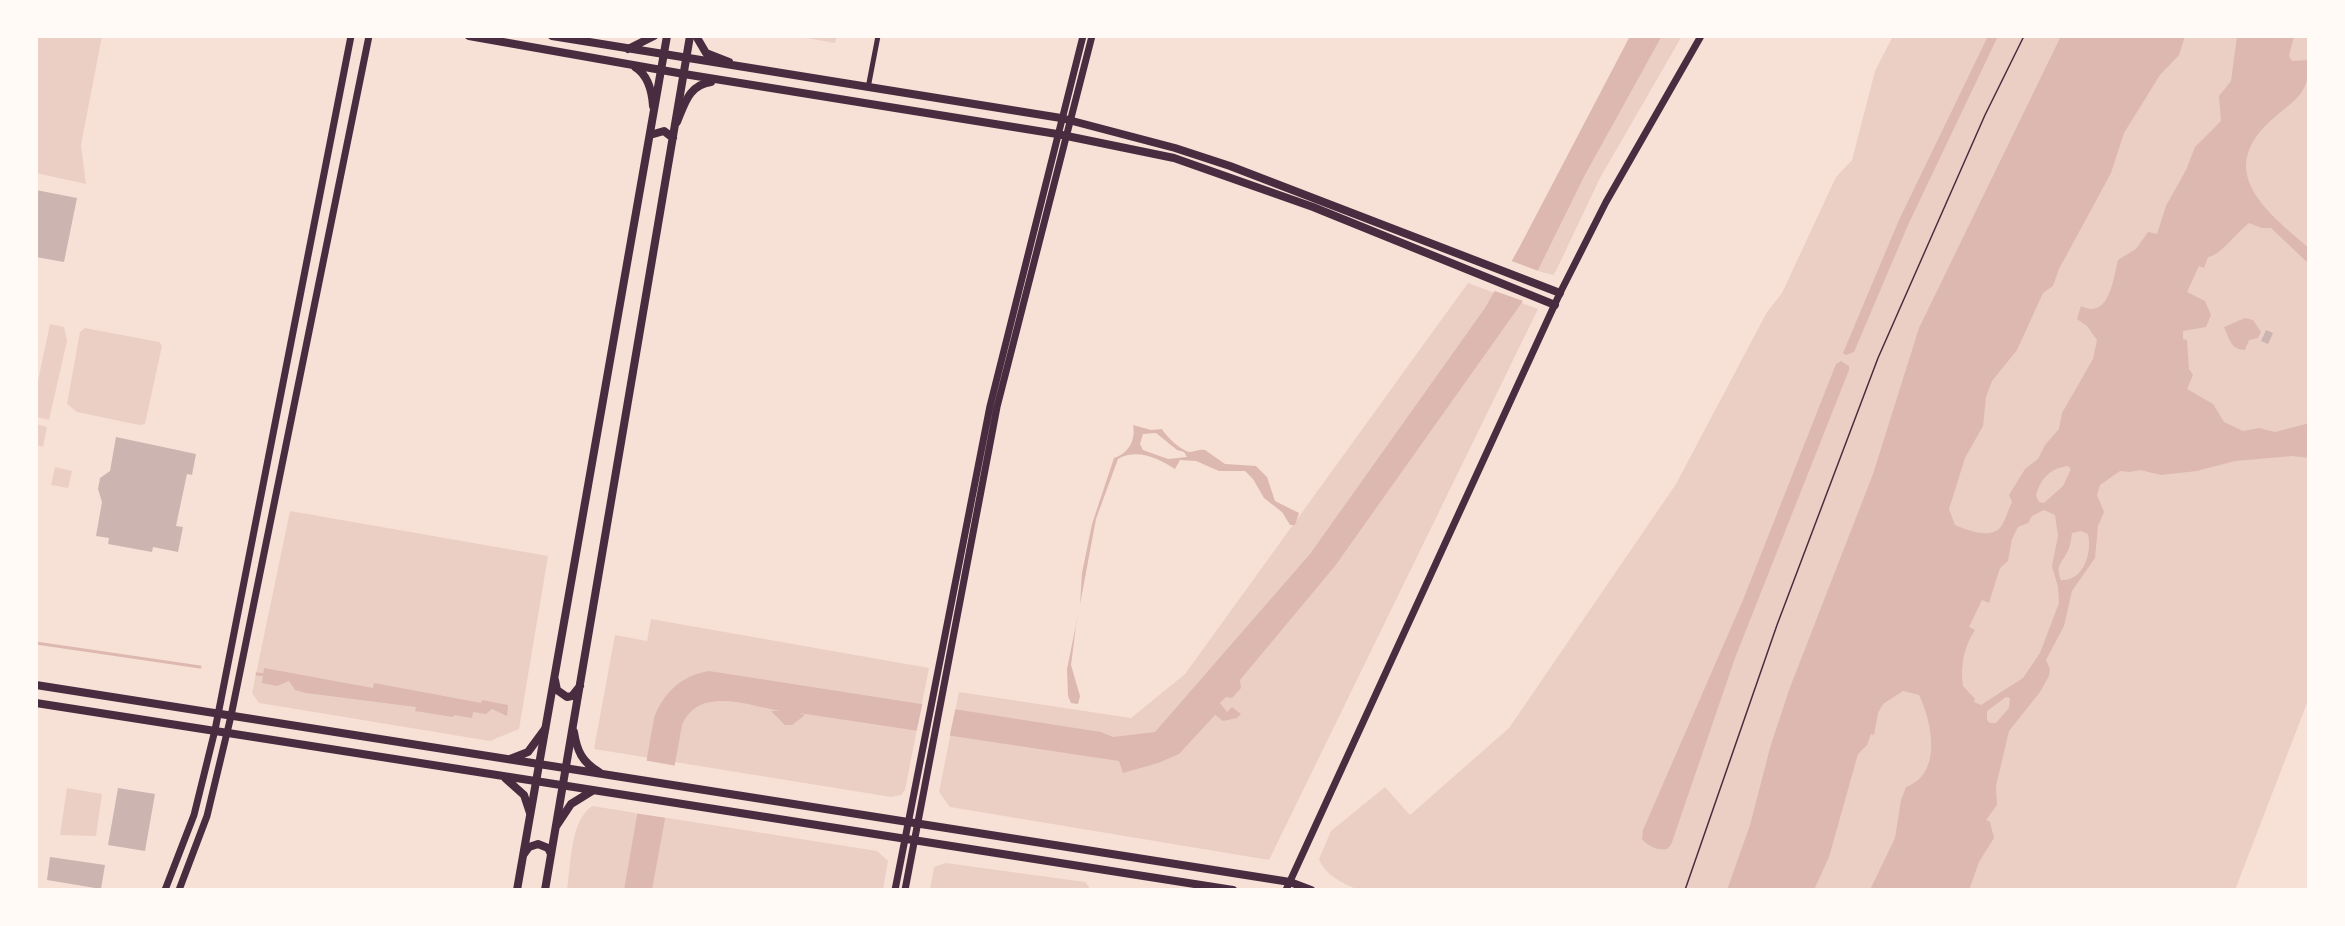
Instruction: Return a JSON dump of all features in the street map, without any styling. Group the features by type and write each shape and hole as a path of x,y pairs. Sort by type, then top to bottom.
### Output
{"main road":[{"path":"469,36 684,75 1068,135 1174,158 1313,207 1555,305"},
{"path":"552,36 1061,118 1175,148 1230,166 1560,293"},
{"path":"628,49 654,36"},
{"path":"518,890 667,36"},
{"path":"545,890 574,732 690,36"},
{"path":"696,36 706,53 747,68"},
{"path":"631,65 641,71 649,85 654,111"},
{"path":"674,133 687,98 697,85 721,80"},
{"path":"650,135 664,131 674,133"},
{"path":"555,677 557,690 567,697 577,691 582,680"},
{"path":"36,685 906,822 1311,890"},
{"path":"36,703 1233,890"},
{"path":"153,721 160,714 156,704"},
{"path":"294,743 288,732 298,727"},
{"path":"504,760 528,752 546,728"},
{"path":"574,732 576,747 584,761 606,776"},
{"path":"474,771 480,764 477,756"},
{"path":"501,776 521,791 530,815"},
{"path":"615,794 613,786 618,778"},
{"path":"556,827 572,804 594,790"},
{"path":"524,854 529,847 538,844 548,848 551,854"}],"street":[{"path":"165,890 194,815 215,730 351,36"},
{"path":"178,890 207,816 228,732 369,36"},
{"path":"868,88 878,36"},
{"path":"895,890 906,822 990,406 1083,36"},
{"path":"905,890 997,407 1092,36"},
{"path":"1288,886 1560,293 1606,202 1701,36"}],"path":[{"path":"1685,890 1777,625 1878,358 1985,115 2024,36"}],"shaded area":[{"path":"36,36 102,36 81,145 86,184 36,173"},
{"path":"795,36 837,36 835,43"},
{"path":"1630,36 1662,36 1585,175 1523,301 1335,566 1240,680 1241,688 1232,698 1226,697 1220,703 1227,712 1232,707 1241,714 1237,718 1223,721 1215,715 1179,754 1123,773 1119,761 799,713 805,715 792,725 785,725 771,711 780,711 725,701 712,702 690,713 682,725 652,890 624,890 654,718 668,693 682,681 699,673 709,671 1101,732 1113,737 1155,732 1310,554 1485,308"},
{"path":"1662,36 1682,36 1600,178 1556,271 1553,275 1538,271 1585,175"},
{"path":"1893,36 2309,36 2309,698 2235,890 1359,890 1335,878 1319,859 1331,831 1385,787 1410,815 1509,728 1676,484 1767,312 1782,293 1836,177 1852,160 1875,71"},
{"path":"1988,36 1998,36 1908,225 1854,352 1846,355 1843,353 1899,220"},
{"path":"2061,36 2185,36 2179,55 2160,75 2124,133 2111,173 2059,269 2053,286 2043,293 2017,350 1992,381 1986,397 1983,426 1965,458 1949,509 1955,525 1990,533 2002,525 2012,502 2009,495 2025,469 2038,459 2045,445 2059,429 2062,413 2093,359 2097,340 2087,326 2077,319 2081,306 2090,309 2098,308 2104,303 2118,260 2136,249 2148,232 2157,234 2166,206 2186,170 2195,147 2221,121 2219,96 2231,81 2237,36 2294,36 2289,56 2292,61 2309,60 2305,87 2297,98 2257,135 2248,154 2246,171 2252,188 2262,204 2309,248 2309,264 2271,228 2262,228 2249,223 2223,248 2208,257 2204,268 2199,266 2187,292 2205,301 2211,315 2206,327 2183,331 2183,339 2187,340 2189,369 2193,375 2187,389 2213,404 2224,422 2243,431 2259,428 2275,432 2306,424 2309,420 2309,458 2292,456 2235,461 2197,471 2161,475 2140,470 2120,471 2100,485 2097,495 2104,512 2098,526 2095,558 2072,591 2064,626 2046,660 2050,669 2049,676 2040,692 2009,731 1996,786 1997,805 1986,820 1990,822 1994,838 1979,862 1969,890 1870,890 1895,838 1901,800 1906,787 1918,780 1930,759 1930,733 1924,706 1919,695 1903,691 1883,704 1878,713 1874,735 1871,734 1867,745 1858,754 1829,857 1814,890 1727,890 1750,825 1770,748 1789,690 1873,474 1919,328","holes":["2068,466 2071,469 2063,486 2044,503 2039,502 2036,496 2040,484 2047,475","2044,510 2055,515 2058,536 2052,566 2058,587 2059,603 2040,653 2023,678 1981,705 1974,702 1975,699 1963,686 1964,656 1975,630 1969,627 1982,600 1989,603 2000,568 2008,561 2012,539 2018,527 2028,523 2032,516","2081,531 2088,534 2088,556 2076,576 2061,580 2059,567 2069,548 2072,533","2006,697 2010,698 2009,708 1996,723 1990,723 1987,720 1987,711"]},
{"path":"1468,283 1538,309 1269,860 950,807 939,792 959,692 1131,718 1185,674"},
{"path":"2245,318 2253,320 2261,332 2258,338 2249,340 2245,350 2233,345 2224,327"},
{"path":"50,324 64,327 67,341 49,420 36,417 36,390"},
{"path":"85,328 159,342 162,346 145,424 139,425 77,412 67,404 80,332"},
{"path":"1841,361 1849,366 1849,370 1735,658 1671,845 1667,849 1653,847 1642,839 1643,830 1743,600 1836,364"},
{"path":"36,424 47,427 43,447 36,445"},
{"path":"1133,425 1151,430 1162,429 1182,449 1190,452 1205,450 1225,464 1256,466 1267,477 1275,501 1299,513 1295,525 1290,525 1282,512 1264,498 1253,479 1245,471 1219,471 1196,461 1180,460 1175,469 1155,458 1133,454 1118,459 1096,519 1080,604 1082,573 1092,524 1114,458 1124,453 1132,441","holes":["1156,433 1177,450 1184,452 1187,457 1168,459 1143,450 1140,444 1143,434"]},
{"path":"55,467 72,471 68,488 51,485"},
{"path":"290,511 548,556 519,729 490,741 259,703 252,693"},
{"path":"1079,610 1071,665 1080,696 1078,704 1071,703 1068,696 1067,669"},
{"path":"651,619 929,668 905,790 901,795 891,797 594,749 615,635 647,641"},
{"path":"264,668 373,688 374,683 481,703 482,700 508,705 507,716 492,709 486,714 473,712 472,718 454,715 453,717 415,711 416,707 306,693 295,690 289,681 277,686 262,683"},
{"path":"67,788 102,794 96,836 60,835"},
{"path":"592,806 877,851 888,861 883,890 567,890 575,833 579,822"},
{"path":"946,863 1085,882 1089,887 1088,890 930,890 934,867"}],"pier":[{"path":"1509,260 1541,272 1526,302 1492,290"},
{"path":"923,701 956,706 949,739 916,734"},
{"path":"643,760 677,766 667,818 634,813"}],"building":[{"path":"36,190 77,198 64,262 36,257"},
{"path":"2266,330 2273,333 2268,344 2261,341"},
{"path":"116,437 196,454 192,475 187,474 176,526 183,527 178,552 153,547 152,552 108,544 109,538 96,536 102,502 98,489 100,478 110,471"},
{"path":"118,788 155,794 145,851 108,845"},
{"path":"50,857 105,865 101,889 47,880"}],"waterway":[{"path":"36,643 200,667"},
{"path":"257,674 266,675"}]}
